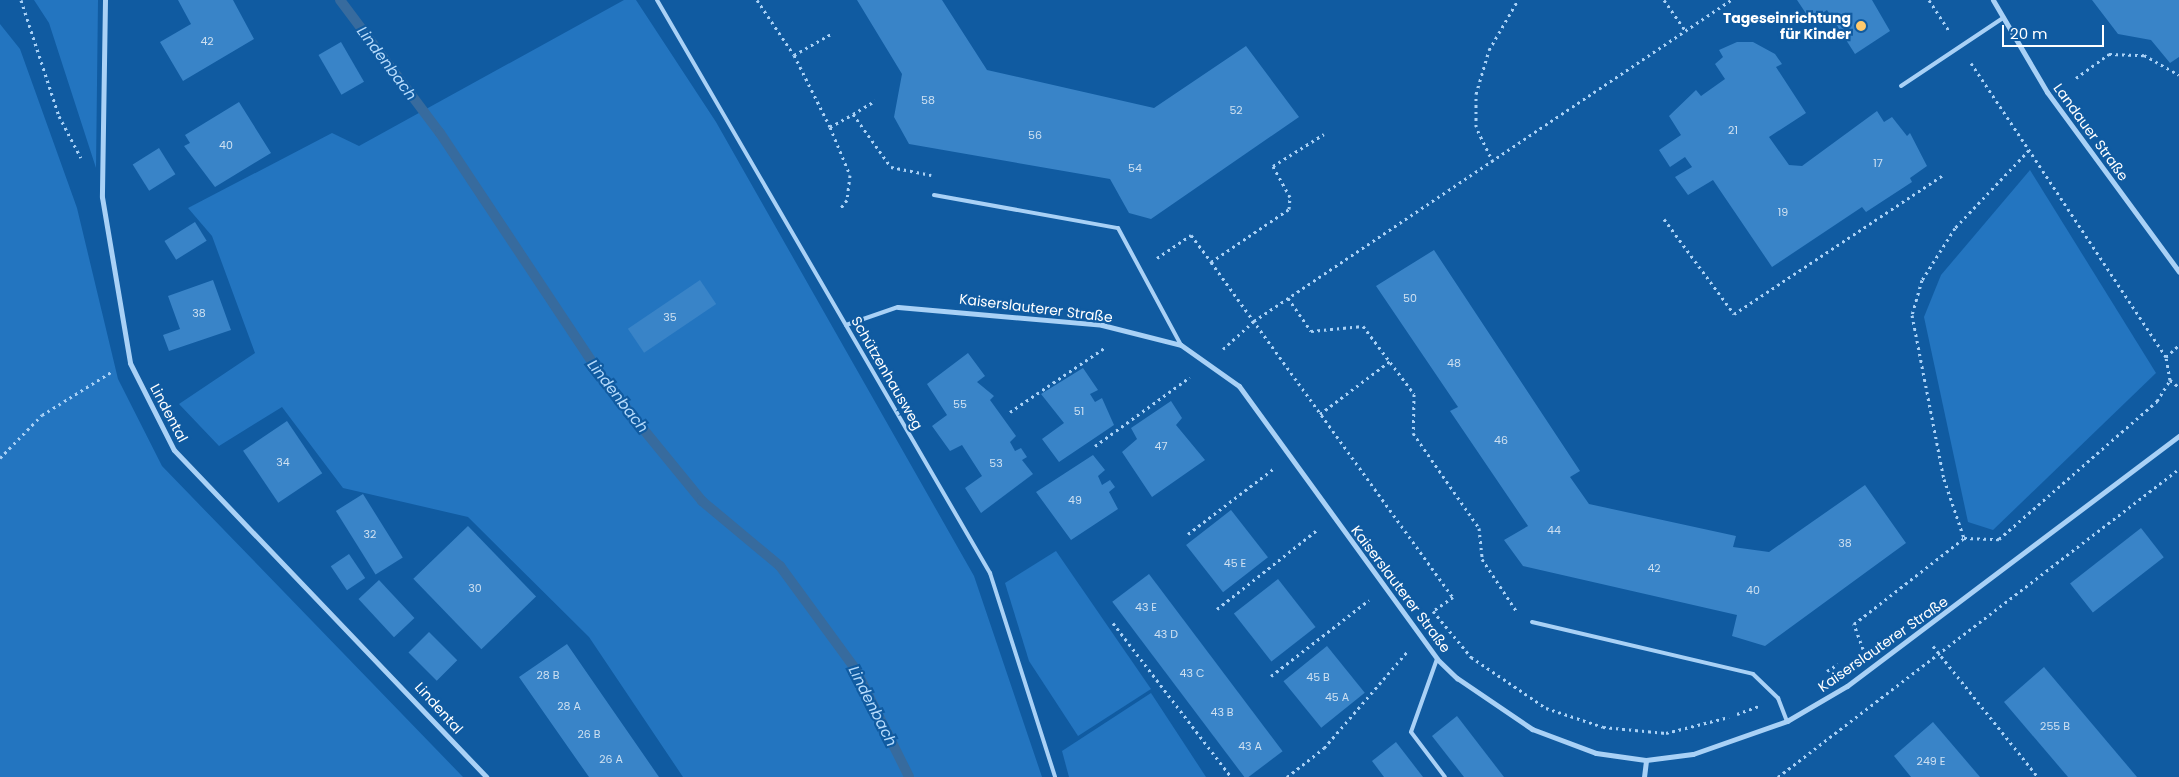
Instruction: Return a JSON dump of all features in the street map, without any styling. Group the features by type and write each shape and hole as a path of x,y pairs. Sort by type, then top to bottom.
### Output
{"street":[{"name":"Lindental","path":"104,0 102,197 130,363 174,450 486,777"},
{"name":"Landauer Straße","path":"1993,0 2048,92 2179,272"},
{"name":"Kaiserslauterer Straße","path":"898,307 1006,315 1127,332 1181,344 1207,365 1239,386 1437,659 1458,678 1532,729 1596,753 1646,760 1694,754 1787,721 1847,686 2179,436"},
{"path":"1644,777 1646,760"}],"lane":[{"name":"Schützenhausweg","path":"658,0 990,573 1055,777"},
{"path":"1901,86 1959,45 2003,18"},
{"path":"934,195 1118,228 1181,344"},
{"path":"846,325 898,307"},
{"path":"1532,622 1753,674 1778,698 1787,721"},
{"path":"1437,659 1411,732 1445,777"}],"path":[{"path":"21,0 59,116 85,164"},
{"path":"757,0 794,56 830,127 850,175 847,200 840,210"},
{"path":"1493,162 1476,127 1476,94 1489,50 1518,0"},
{"path":"1664,0 1686,31"},
{"path":"1095,446 1207,365 1254,321 1493,162 1731,0"},
{"path":"1855,654 1863,649 1854,624 1964,538 1999,539 2157,401 2170,380 2166,357 1929,0"},
{"path":"794,56 831,34"},
{"path":"2076,78 2109,54 2144,55 2179,75"},
{"path":"830,127 875,101"},
{"path":"853,114 891,167 935,176 934,195"},
{"path":"1211,262 1289,209 1290,197 1273,166 1324,134"},
{"path":"1964,538 1944,479 1912,315 1922,280 1955,228 2030,150"},
{"path":"1664,219 1734,314 1943,175"},
{"path":"1140,269 1191,235 1453,597 1433,612 1471,657 1546,708 1603,727 1666,733 1730,717 1778,698"},
{"path":"1288,298 1311,331 1364,326 1414,394 1413,433 1479,528 1482,559 1524,622 1532,622"},
{"path":"1010,412 1127,332"},
{"path":"2166,357 2179,345"},
{"path":"1320,414 1390,361"},
{"path":"0,458 42,415 130,363"},
{"path":"2170,380 2179,387"},
{"path":"1188,534 1290,456"},
{"path":"1778,777 1938,652 2179,469"},
{"path":"1217,609 1334,517"},
{"path":"1271,676 1386,588"},
{"path":"1114,623 1231,777"},
{"path":"1921,632 2038,777"},
{"path":"1287,777 1324,748 1420,636"},
{"path":"1823,673 1847,659"}],"shaded area":[{"path":"34,0 98,0 96,168 49,23"},
{"path":"624,0 636,0 716,122 974,576 1042,777 683,777 589,637 468,517 343,488 282,407 219,446 179,404 255,353 212,236 188,208 332,133 359,146"},
{"path":"0,24 20,49 77,208 118,379 162,466 463,777 0,777"},
{"path":"2030,170 2156,373 1993,530 1968,522 1924,317 1941,275"},
{"path":"1056,551 1151,689 1078,736 1029,661 1005,583"},
{"path":"1151,693 1206,777 1069,777 1062,751"}],"building":[{"path":"178,0 233,0 254,39 183,81 160,42 191,24"},
{"path":"857,0 942,0 987,70 1154,108 1246,46 1299,117 1151,219 1129,213 1110,179 909,144 894,117 902,74"},
{"name":"Tageseinrichtung für Kinder","path":"1797,0 1872,0 1890,31 1855,54 1827,10 1811,21"},
{"path":"2092,0 2179,0 2179,57 2170,63 2151,40 2118,34"},
{"path":"341,42 364,82 341,95 318,55"},
{"path":"1737,42 1753,42 1775,54 1782,64 1776,67 1806,113 1769,137 1789,165 1802,166 1877,111 1884,122 1892,117 1907,136 1910,133 1927,166 1910,178 1912,182 1866,212 1862,207 1772,267 1713,180 1688,195 1675,177 1692,167 1685,157 1670,167 1659,150 1681,135 1669,116 1696,90 1701,96 1725,79 1715,64 1723,57 1719,50"},
{"path":"239,102 271,153 215,187 184,146 190,143 185,135"},
{"path":"159,148 175,174 149,191 133,164"},
{"path":"195,222 207,241 176,260 164,241"},
{"path":"1434,250 1580,471 1570,477 1589,504 1736,536 1733,547 1769,552 1865,485 1906,543 1765,646 1732,636 1737,615 1523,566 1504,540 1528,526 1450,411 1458,407 1376,286"},
{"path":"213,280 231,330 169,351 163,335 180,329 168,296"},
{"path":"700,280 716,304 644,353 628,329"},
{"path":"968,353 985,376 977,382 994,396 990,400 1016,436 1010,442 1015,451 1021,448 1027,457 1022,460 1033,474 981,513 965,488 982,476 962,445 950,451 932,426 947,415 927,384"},
{"path":"1083,368 1098,390 1090,394 1095,402 1102,398 1114,425 1059,462 1042,439 1064,423 1041,394"},
{"path":"1171,401 1182,418 1176,425 1205,460 1152,497 1122,452 1137,439 1131,428"},
{"path":"287,421 322,473 278,503 243,451"},
{"path":"1093,455 1105,470 1098,476 1102,485 1110,480 1115,487 1109,492 1118,509 1071,540 1036,492"},
{"path":"363,494 403,558 376,575 336,511"},
{"path":"1231,510 1268,557 1223,592 1186,545"},
{"path":"468,526 536,596 481,649 413,579"},
{"path":"2141,528 2164,557 2093,613 2070,583"},
{"path":"349,554 365,578 347,590 331,566"},
{"path":"1149,574 1283,751 1248,777 1244,777 1112,602"},
{"path":"1278,579 1316,627 1271,662 1234,613"},
{"path":"379,580 414,618 394,637 359,599"},
{"path":"429,632 457,660 437,681 408,653"},
{"path":"567,644 659,777 589,777 519,677"},
{"path":"1327,646 1365,693 1321,728 1283,681"},
{"path":"2044,667 2137,777 2068,777 2004,702"},
{"path":"1457,716 1504,777 1464,777 1432,736"},
{"path":"1933,722 1980,777 1911,777 1894,756"},
{"path":"1396,742 1423,777 1384,777 1372,761"}],"waterway":[{"name":"Lindenbach","path":"340,0 440,133 608,386 702,501 780,566 856,670 909,777"}],"place":[{"name":"Tageseinrichtung für Kinder","path":"1861,26"}]}
